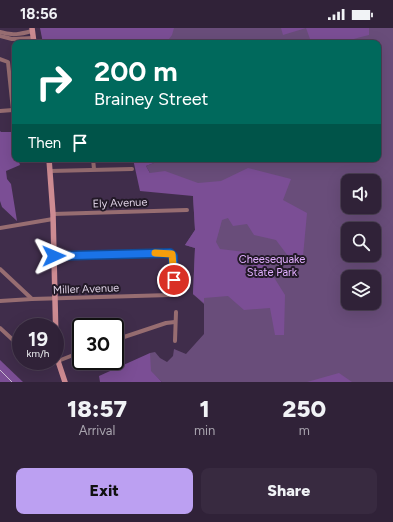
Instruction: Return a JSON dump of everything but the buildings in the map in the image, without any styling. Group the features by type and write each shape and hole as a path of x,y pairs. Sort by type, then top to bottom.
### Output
{"main road":[{"path":"32,30 34,40"},
{"path":"49,162 53,216 54,318"},
{"path":"61,370 65,382"}],"street":[{"path":"0,32 19,35 32,30"},
{"path":"0,36 12,39 34,40"},
{"path":"0,59 8,62 12,94"},
{"path":"0,111 12,110"},
{"path":"93,162 94,169"},
{"path":"50,171 132,169"},
{"name":"Ely Avenue","path":"0,228 53,216 187,210"},
{"name":"Miller Avenue","path":"0,301 173,294 172,254 54,256"},
{"path":"0,269 32,299"},
{"path":"174,340 176,312"},
{"path":"124,337 175,322"},
{"path":"0,328 12,339"}],"green space":[{"name":"Cheesequake State Park","path":"41,28 393,28 393,382 162,382 150,371 150,353 155,352 160,358 167,362 173,356 174,349 186,354 204,334 204,304 193,294 195,248 185,245 195,230 193,196 150,173 146,166 156,162 381,162 381,40 43,40"}],"shaded area":[{"path":"40,28 174,28 172,35 168,40 42,40"},
{"path":"281,28 306,28 283,35"},
{"path":"306,28 369,28 369,35 351,40 310,39"},
{"path":"0,131 11,132 12,162 19,162 20,165 6,171 7,179 11,184 17,221 2,207 0,201"},
{"path":"134,162 156,162 146,166 150,173 165,171 198,183 221,181 248,168 291,179 283,200 307,213 303,256 288,256 276,240 254,235 247,224 233,226 228,218 222,220 216,242 220,249 245,252 240,260 244,267 265,263 285,295 284,335 275,335 270,308 244,310 228,296 204,298 204,303 193,294 195,248 185,245 195,230 193,196 140,191"},
{"path":"150,353 151,371 162,382 100,382 99,376 112,370 124,370 124,365"},
{"path":"0,360 23,382 0,382"},
{"path":"339,373 352,382 307,382"}],"railway":[{"path":"0,370 12,382"}],"slow traffic":[{"path":"155,253 172,254 173,265"}],"route":[{"path":"54,256 170,253 173,256 174,280"}]}
